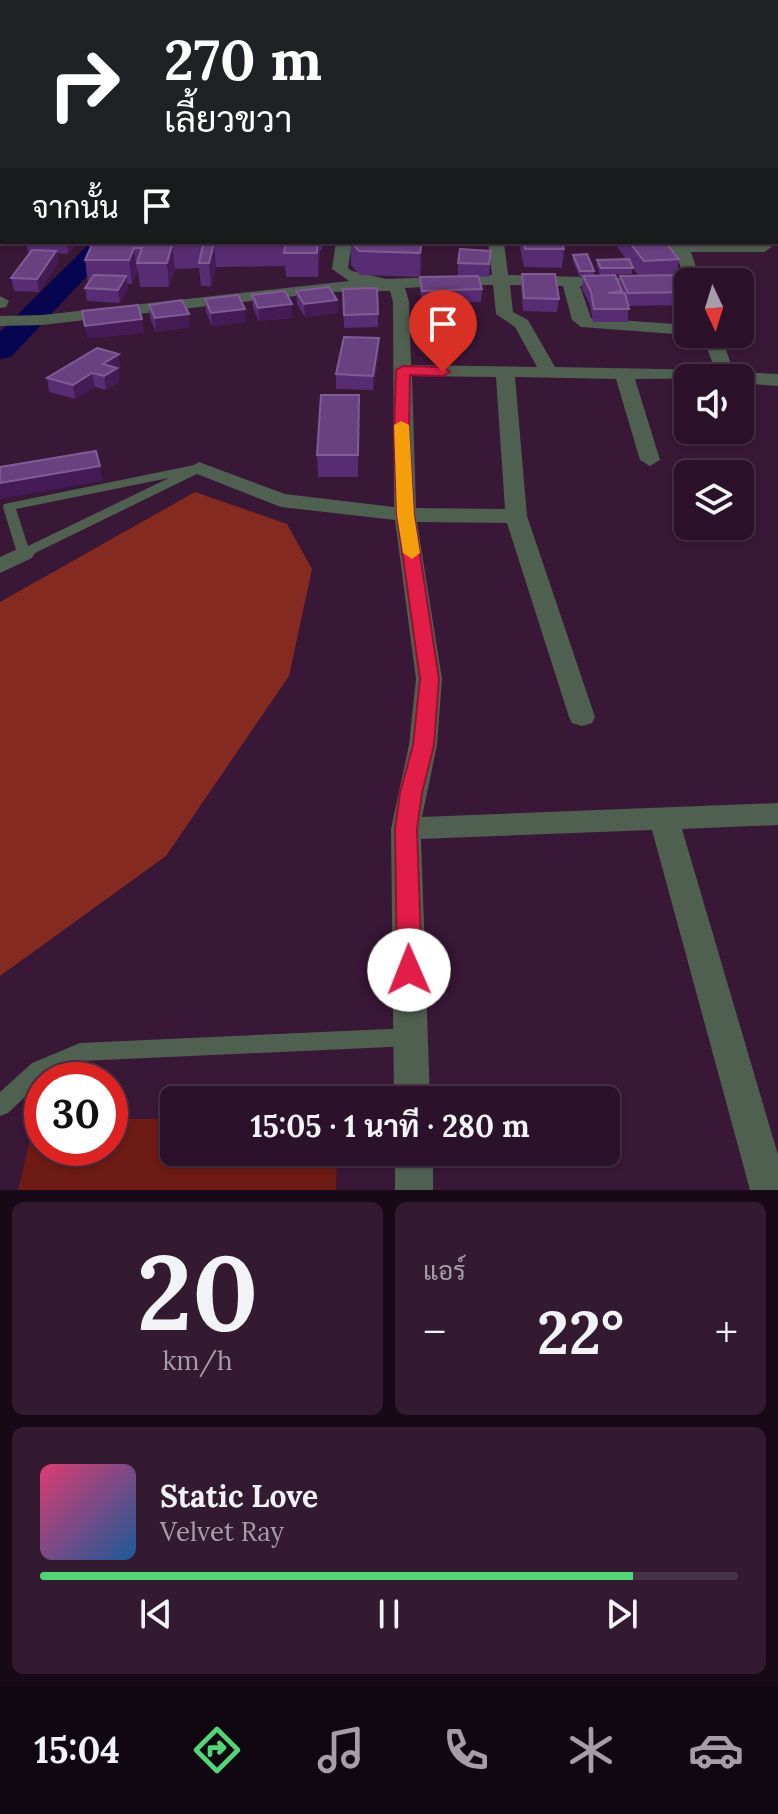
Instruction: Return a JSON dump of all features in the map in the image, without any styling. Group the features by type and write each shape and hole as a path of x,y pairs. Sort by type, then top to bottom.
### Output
{"street":[{"path":"344,244 340,269 350,278 397,288 401,302 401,434 405,515 429,679 423,745 406,829 412,1086"},
{"path":"496,244 505,314 522,324 549,372"},
{"path":"681,247 688,268"},
{"path":"658,248 764,247"},
{"path":"4,321 42,320 388,284 501,280 633,281"},
{"path":"570,280 581,320 587,323 674,329"},
{"path":"403,370 674,374"},
{"path":"505,372 516,516 582,717"},
{"path":"624,373 650,460"},
{"path":"754,378 778,380"},
{"path":"199,468 281,500 405,515 516,516"},
{"path":"0,566 24,553"},
{"path":"406,829 778,814"},
{"path":"664,819 769,1190"},
{"path":"414,1166 414,1190"}],"lane":[{"path":"199,468 24,553 9,507 199,468"},
{"path":"0,1106 39,1070 80,1052 411,1037"}],"shaded area":[{"path":"195,492 287,524 312,569 289,676 166,856 0,976 0,602"},
{"path":"128,1119 160,1119 160,1166 337,1166 336,1190 18,1190 24,1165 128,1166"}],"building":[{"path":"92,244 214,244 209,263 199,263 203,245 172,245 167,263 137,263 142,248 134,248 129,260 85,260"},
{"path":"286,244 318,244 317,253 284,253"},
{"path":"353,244 422,244 420,253 359,251"},
{"path":"524,244 563,244 564,249 525,249"},
{"path":"631,244 667,244 679,259 644,261"},
{"path":"460,249 491,251 489,264 458,263"},
{"path":"32,250 56,251 37,279 11,278"},
{"path":"587,254 594,271 580,271 573,255"},
{"path":"629,259 633,268 601,268 597,260"},
{"path":"522,274 555,274 559,299 524,298"},
{"path":"94,275 126,276 118,290 85,288"},
{"path":"615,275 622,291 608,293 625,293 629,309 594,309 591,292 583,276"},
{"path":"674,275 674,292 628,293 620,276"},
{"path":"478,276 482,289 422,291 420,277"},
{"path":"329,287 337,300 304,304 296,291"},
{"path":"377,288 378,314 344,315 343,289"},
{"path":"285,291 292,304 258,308 252,295"},
{"path":"238,295 245,309 211,313 205,299"},
{"path":"182,300 189,314 155,318 149,305"},
{"path":"138,305 142,319 85,326 82,311"},
{"path":"344,337 379,338 373,376 336,374"},
{"path":"97,348 119,354 103,364 117,368 104,376 92,373 73,385 47,378"},
{"path":"321,395 359,395 358,455 317,455"},
{"path":"96,451 100,466 0,483 0,467"}],"waterway":[{"path":"0,350 104,244"}],"slow traffic":[{"path":"401,425 405,515 412,553"}],"route":[{"path":"409,970 406,829 429,710 429,679 405,515 401,434 403,370 443,372"}]}
